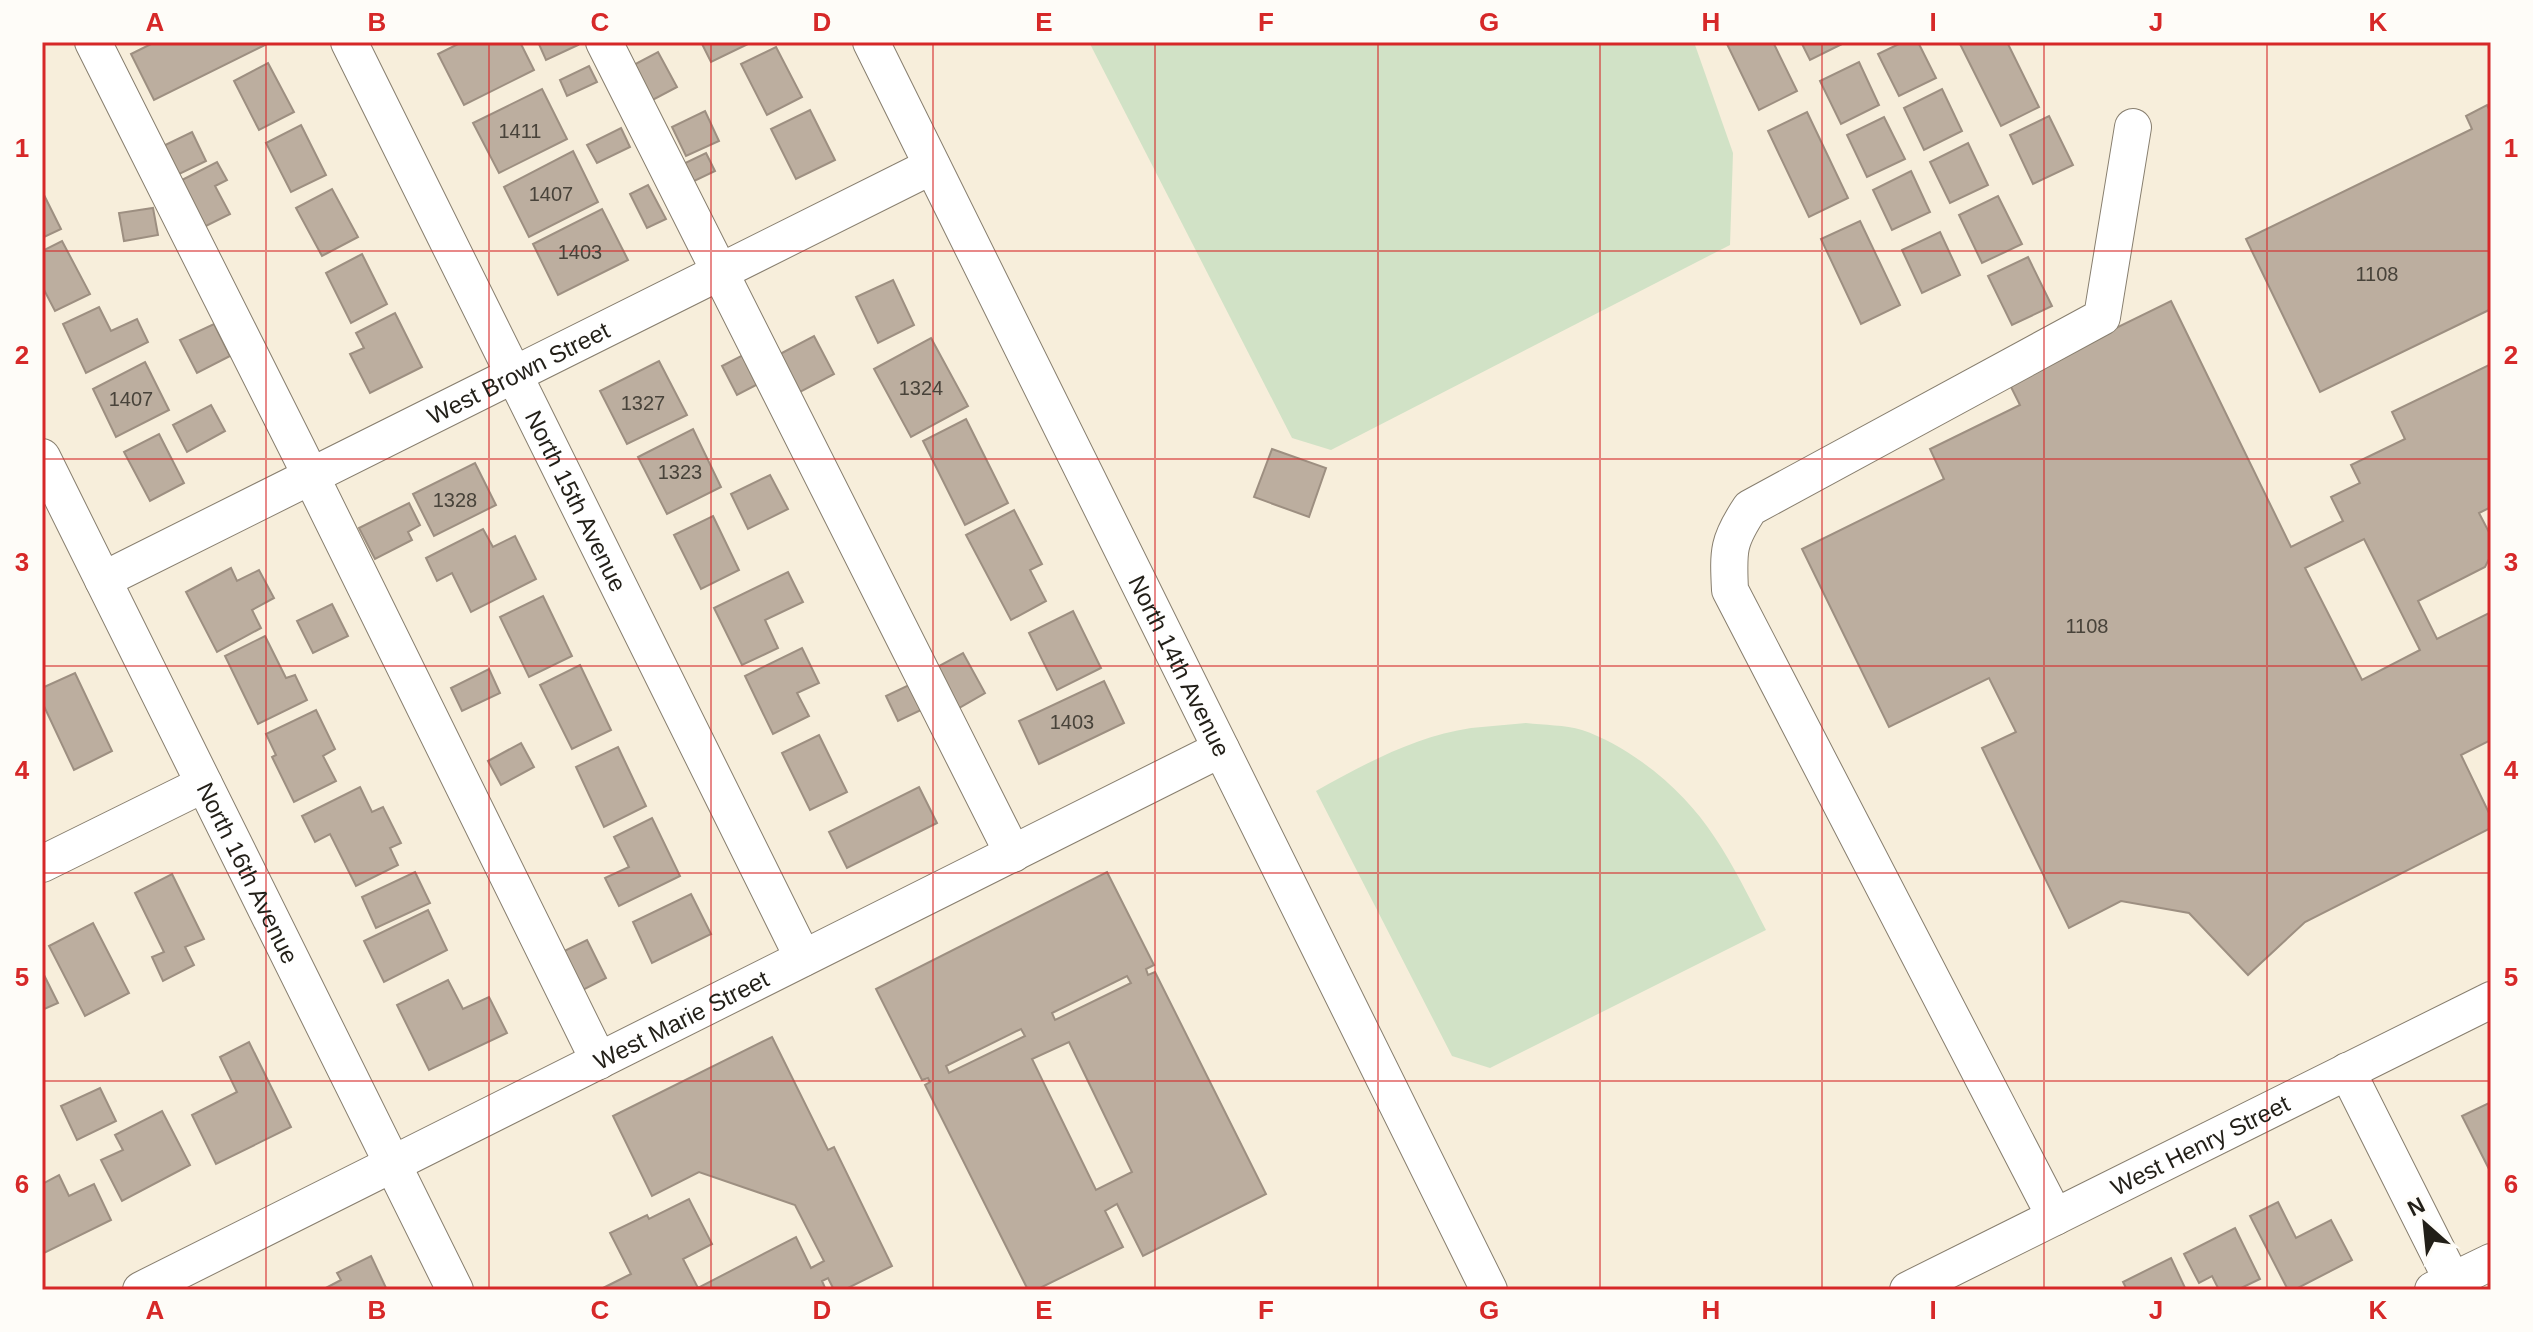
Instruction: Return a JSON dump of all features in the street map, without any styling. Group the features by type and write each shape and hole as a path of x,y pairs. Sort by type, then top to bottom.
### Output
{"street":[{"path":"93,42 599,1061"},
{"name":"North 15th Avenue","path":"349,42 803,958"},
{"path":"604,42 1013,854"},
{"name":"North 14th Avenue","path":"871,42 1489,1290"},
{"path":"2055,1217 1730,590 1728,554 1733,533 1750,508 2102,317 2133,127"},
{"name":"West Brown Street","path":"103,580 932,166"},
{"name":"North 16th Avenue","path":"42,457 455,1290"},
{"name":"West Marie Street","path":"141,1290 1221,749"},
{"path":"42,864 204,784"},
{"name":"West Henry Street","path":"1908,1290 2491,1000"},
{"path":"2347,1071 2447,1287 2491,1262"}],"green space":[{"path":"1089,42 1694,42 1733,153 1730,245 1331,450 1292,438"},
{"path":"1526,723 1569,727 1590,733 1628,752 1665,780 1684,798 1715,837 1766,930 1490,1068 1452,1056 1316,791 1372,761 1430,737 1471,728"}],"building":[{"path":"155,42 271,42 154,100 131,54"},
{"path":"462,42 520,42 534,70 464,105 438,54"},
{"path":"538,42 576,42 578,45 546,60"},
{"path":"701,42 752,42 711,62"},
{"path":"1726,42 1773,42 1797,91 1759,110"},
{"path":"1801,42 1846,42 1810,60"},
{"path":"1903,42 1918,42 1936,78 1899,96 1878,54"},
{"path":"1959,42 2007,42 2039,107 2001,126"},
{"path":"776,47 802,97 767,115 741,64"},
{"path":"658,52 677,87 647,103 628,68"},
{"path":"1859,62 1879,105 1841,124 1820,81"},
{"path":"268,63 294,112 259,130 234,81"},
{"path":"589,66 597,82 567,96 560,80"},
{"path":"542,89 567,139 499,173 473,123"},
{"path":"1942,89 1962,131 1924,150 1904,108"},
{"path":"2487,105 2491,113 2491,309 2320,392 2246,239 2472,129 2466,116"},
{"path":"810,110 835,160 796,179 771,129"},
{"path":"705,111 719,141 686,156 672,127"},
{"path":"1807,112 1848,198 1809,217 1768,131"},
{"path":"2049,116 2073,165 2033,184 2010,135"},
{"path":"1884,117 1905,159 1867,177 1847,135"},
{"path":"301,125 326,175 291,192 266,143"},
{"path":"621,128 630,147 597,163 587,145"},
{"path":"192,132 206,161 173,177 159,148"},
{"path":"1968,143 1988,185 1950,203 1930,162"},
{"path":"573,151 598,202 529,237 504,187"},
{"path":"706,153 715,171 688,184 679,166"},
{"path":"217,162 227,180 215,186 230,214 204,227 180,181"},
{"path":"1911,171 1930,212 1892,230 1873,190"},
{"path":"648,185 666,219 647,228 630,194"},
{"path":"332,189 358,237 322,256 296,208"},
{"path":"42,191 61,229 42,238"},
{"path":"1998,196 2022,244 1982,263 1959,215"},
{"path":"153,208 158,235 124,241 119,213"},
{"path":"602,209 628,260 558,295 533,244"},
{"path":"1860,221 1900,305 1861,324 1821,239"},
{"path":"1940,232 1960,275 1922,293 1902,250"},
{"path":"62,241 90,294 55,311 42,286 42,251"},
{"path":"362,254 387,304 351,323 326,273"},
{"path":"2028,257 2052,306 2012,325 1988,276"},
{"path":"893,280 914,325 878,343 856,297"},
{"path":"2171,301 2291,547 2343,521 2331,497 2360,483 2351,465 2405,439 2392,412 2491,364 2491,507 2479,513 2491,536 2491,555 2485,567 2418,601 2437,639 2491,612 2491,740 2461,755 2491,817 2491,828 2305,922 2248,975 2189,913 2121,901 2069,928 1982,748 2016,732 1989,678 1889,727 1802,549 1944,479 1930,449 2020,405 2008,381","holes":["2364,539 2420,650 2362,680 2305,568"]},
{"path":"99,307 111,331 137,319 148,342 86,373 63,324"},
{"path":"395,313 422,367 370,393 350,354 364,348 356,333"},
{"path":"214,324 230,356 197,373 180,340"},
{"path":"814,336 834,374 800,392 780,354"},
{"path":"931,338 968,406 911,437 874,369"},
{"path":"743,355 758,384 737,395 722,366"},
{"path":"659,361 687,415 627,444 600,391"},
{"path":"145,362 169,410 116,437 93,389"},
{"path":"211,405 225,431 187,452 173,425"},
{"path":"966,419 1008,503 965,525 923,441"},
{"path":"693,429 721,487 667,514 638,457"},
{"path":"159,434 184,483 150,501 124,452"},
{"path":"1272,449 1326,468 1309,517 1254,497"},
{"path":"475,463 496,505 434,536 413,494"},
{"path":"770,475 788,509 748,529 731,494"},
{"path":"409,503 420,525 408,532 412,540 375,559 359,528"},
{"path":"1014,510 1042,564 1030,570 1046,601 1011,620 966,535"},
{"path":"713,516 739,570 701,589 674,535"},
{"path":"483,529 493,547 515,536 536,579 471,612 452,573 437,581 426,558"},
{"path":"231,568 237,581 259,570 274,598 252,610 261,628 217,652 186,592"},
{"path":"788,572 803,602 765,620 778,648 742,665 714,608"},
{"path":"543,596 572,656 529,677 500,617"},
{"path":"332,604 348,636 313,653 297,621"},
{"path":"1073,611 1101,668 1057,690 1029,633"},
{"path":"265,636 286,678 295,675 307,700 258,724 225,656"},
{"path":"802,648 819,683 797,693 809,716 773,734 745,676"},
{"path":"963,653 985,693 952,712 930,671"},
{"path":"580,665 611,730 572,749 540,685"},
{"path":"489,669 500,693 462,711 451,688"},
{"path":"75,673 112,751 74,770 42,702 42,688"},
{"path":"1104,681 1124,723 1039,764 1019,721"},
{"path":"909,685 921,710 898,721 886,696"},
{"path":"316,710 335,749 323,756 336,781 294,802 272,757 276,755 266,734"},
{"path":"819,735 847,792 810,810 782,753"},
{"path":"521,743 534,767 501,785 488,761"},
{"path":"618,747 646,806 604,827 576,767"},
{"path":"360,787 372,812 383,807 401,843 390,848 398,865 356,886 330,834 315,842 302,816"},
{"path":"919,787 937,823 847,868 829,832"},
{"path":"652,818 680,876 619,906 605,878 629,867 614,837"},
{"path":"415,872 430,903 376,928 362,897"},
{"path":"1107,872 1154,965 1146,969 1148,975 1155,972 1266,1194 1143,1256 1117,1204 1105,1211 1123,1247 1036,1290 1028,1290 925,1085 930,1082 928,1078 922,1080 876,989","holes":["1127,976 1131,983 1055,1020 1052,1013","1021,1029 1025,1036 949,1073 946,1066","1069,1042 1132,1172 1096,1190 1032,1059"]},
{"path":"172,874 204,939 185,947 194,965 163,981 152,957 164,952 135,893"},
{"path":"691,894 711,934 652,963 633,922"},
{"path":"428,910 447,950 384,982 364,941"},
{"path":"93,923 129,993 85,1016 49,946"},
{"path":"587,940 606,978 575,994 556,955"},
{"path":"42,971 58,1003 42,1010"},
{"path":"448,980 463,1009 489,997 507,1033 429,1070 397,1005"},
{"path":"772,1037 828,1150 834,1147 892,1266 844,1290 834,1290 828,1278 822,1281 826,1290 599,1290 631,1274 610,1233 647,1215 649,1219 689,1199 712,1244 683,1259 698,1288 796,1237 811,1268 824,1261 795,1205 699,1172 652,1196 613,1116"},
{"path":"249,1042 291,1127 216,1164 192,1115 237,1092 220,1057"},
{"path":"100,1088 116,1121 77,1140 61,1106"},
{"path":"2491,1102 2491,1173 2462,1116"},
{"path":"162,1111 190,1165 122,1201 101,1160 123,1150 115,1135"},
{"path":"59,1175 69,1196 94,1184 111,1220 42,1254 42,1184"},
{"path":"2278,1202 2296,1238 2331,1220 2352,1260 2294,1290 2288,1290 2250,1216"},
{"path":"2235,1228 2260,1279 2237,1290 2219,1290 2212,1276 2199,1283 2184,1254"},
{"path":"371,1256 387,1290 322,1290 341,1280 337,1273"},
{"path":"2171,1258 2186,1290 2127,1290 2123,1282"}]}
